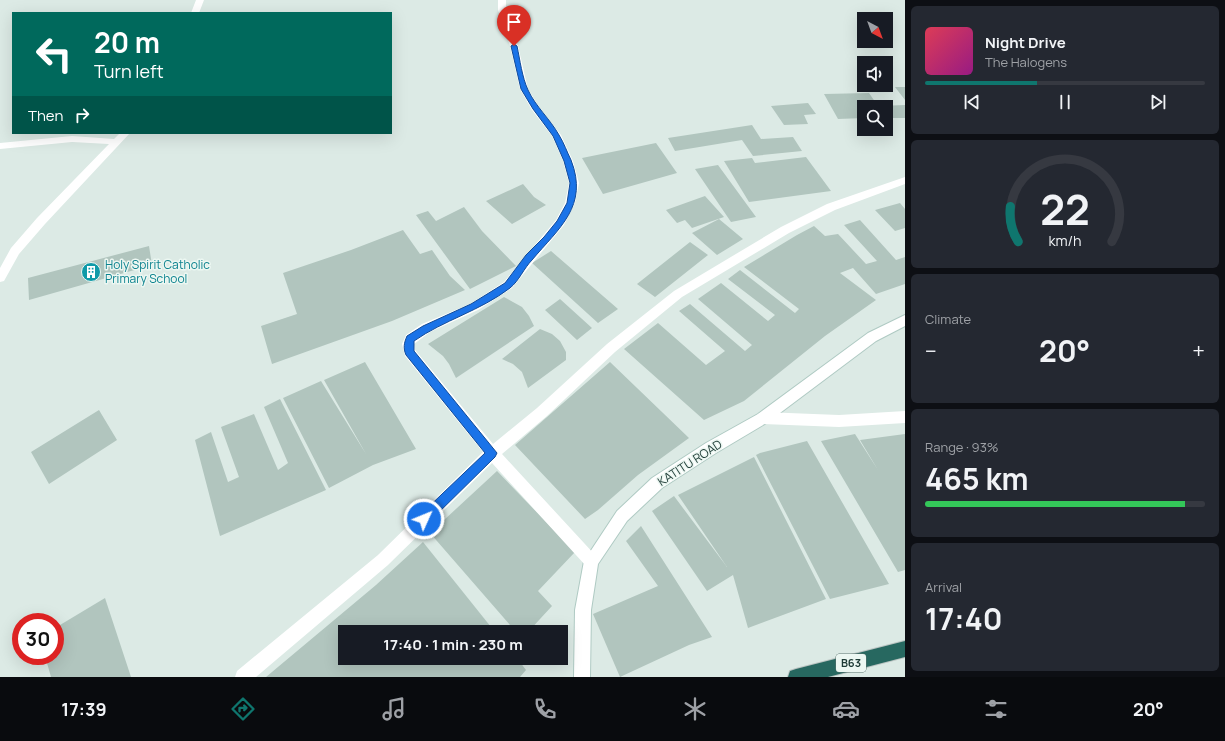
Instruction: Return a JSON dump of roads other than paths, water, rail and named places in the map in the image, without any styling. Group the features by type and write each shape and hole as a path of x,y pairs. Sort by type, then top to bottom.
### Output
{"highway":[{"name":"B63","path":"796,677 905,649"}],"street":[{"path":"195,12 200,0"},
{"path":"502,0 502,10 514,46 524,89 535,108 556,135 568,161 574,183 570,203 560,222 508,285 474,306 426,328 410,339 408,344 409,352 492,453 592,561"},
{"path":"0,278 15,251 41,221 124,134"},
{"path":"0,146 79,138 116,142"},
{"path":"244,677 383,560 492,453 542,412 611,348 678,294 785,230 831,207 905,180"},
{"name":"KATITU ROAD","path":"582,677 583,610 592,561 622,516 657,484 712,448 763,418 872,337 905,320"},
{"path":"763,418 806,421 839,421 905,417"}],"place":[{"name":"Holy Spirit Catholic Primary School","path":"91,272"}]}
